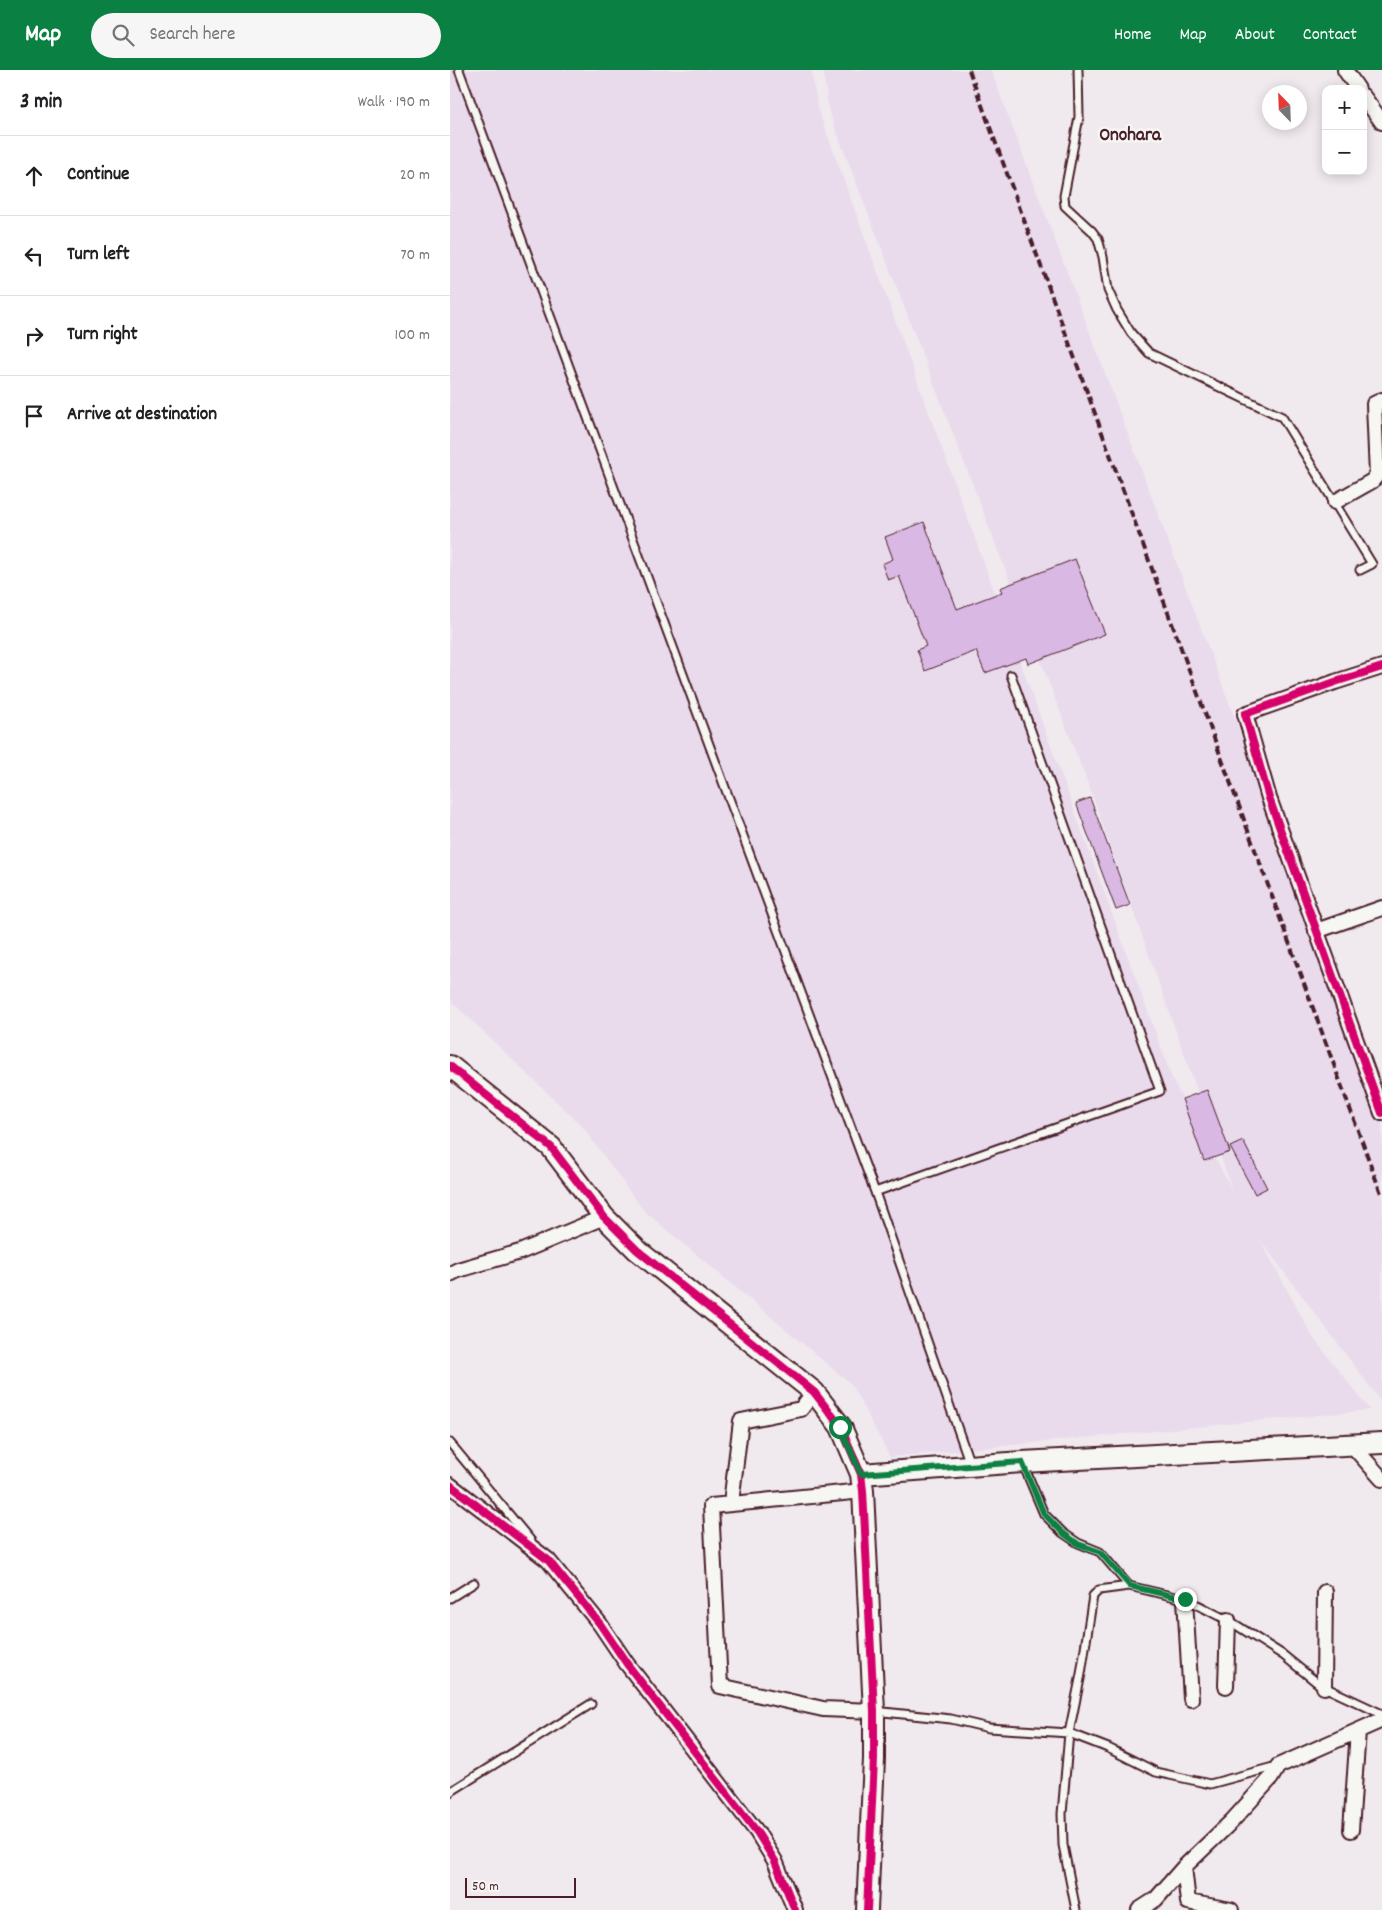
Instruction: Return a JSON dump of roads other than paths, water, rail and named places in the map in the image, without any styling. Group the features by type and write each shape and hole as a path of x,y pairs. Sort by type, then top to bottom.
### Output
{"street":[{"path":"1345,70 1355,85"},
{"path":"1367,101 1382,122"},
{"path":"1334,502 1380,477 1374,404 1382,400"},
{"path":"1382,668 1335,682 1245,714 1269,798 1382,1113"},
{"path":"1316,931 1382,908"},
{"path":"450,1066 551,1147 604,1217 637,1250 814,1392 840,1427 862,1482 874,1711 874,1759 867,1910"},
{"path":"450,1274 520,1252 604,1217"},
{"path":"731,1503 741,1421 801,1409 814,1392"},
{"path":"874,1711 823,1709 720,1686 711,1506 971,1466 1382,1443"},
{"path":"1351,1444 1382,1478"},
{"path":"450,1485 540,1552 600,1624 627,1664 757,1832 775,1861 795,1910"},
{"path":"1324,1687 1325,1592"},
{"path":"1185,1599 1190,1700"},
{"path":"1226,1686 1228,1620"},
{"path":"1139,1910 1156,1899 1184,1866 1232,1821 1271,1778 1278,1766 1382,1720"},
{"path":"1351,1830 1358,1732"},
{"path":"1184,1866 1188,1902 1231,1910"}],"lane":[{"path":"459,70 875,1192 971,1466"},
{"path":"1078,70 1079,117 1064,196 1065,206 1098,239 1108,290 1117,310 1132,333 1149,353 1282,417 1372,564 1360,570"},
{"path":"875,1192 1160,1092 1011,675"},
{"path":"450,1443 506,1508 540,1552"},
{"path":"1022,1462 1044,1514 1063,1533 1078,1544 1100,1552 1130,1586"},
{"path":"450,1598 474,1583"},
{"path":"1076,1910 1062,1845 1062,1814 1069,1733 1081,1674 1092,1596 1099,1590 1130,1586 1185,1599 1228,1620 1283,1655 1324,1687 1382,1714"},
{"path":"450,1792 591,1704"},
{"path":"874,1711 951,1719 989,1728 1069,1733 1108,1748 1156,1772 1210,1784 1278,1766"}],"railway":[{"path":"969,70 1382,1196"}],"district":[{"name":"Onohara","path":"1130,136"}]}
